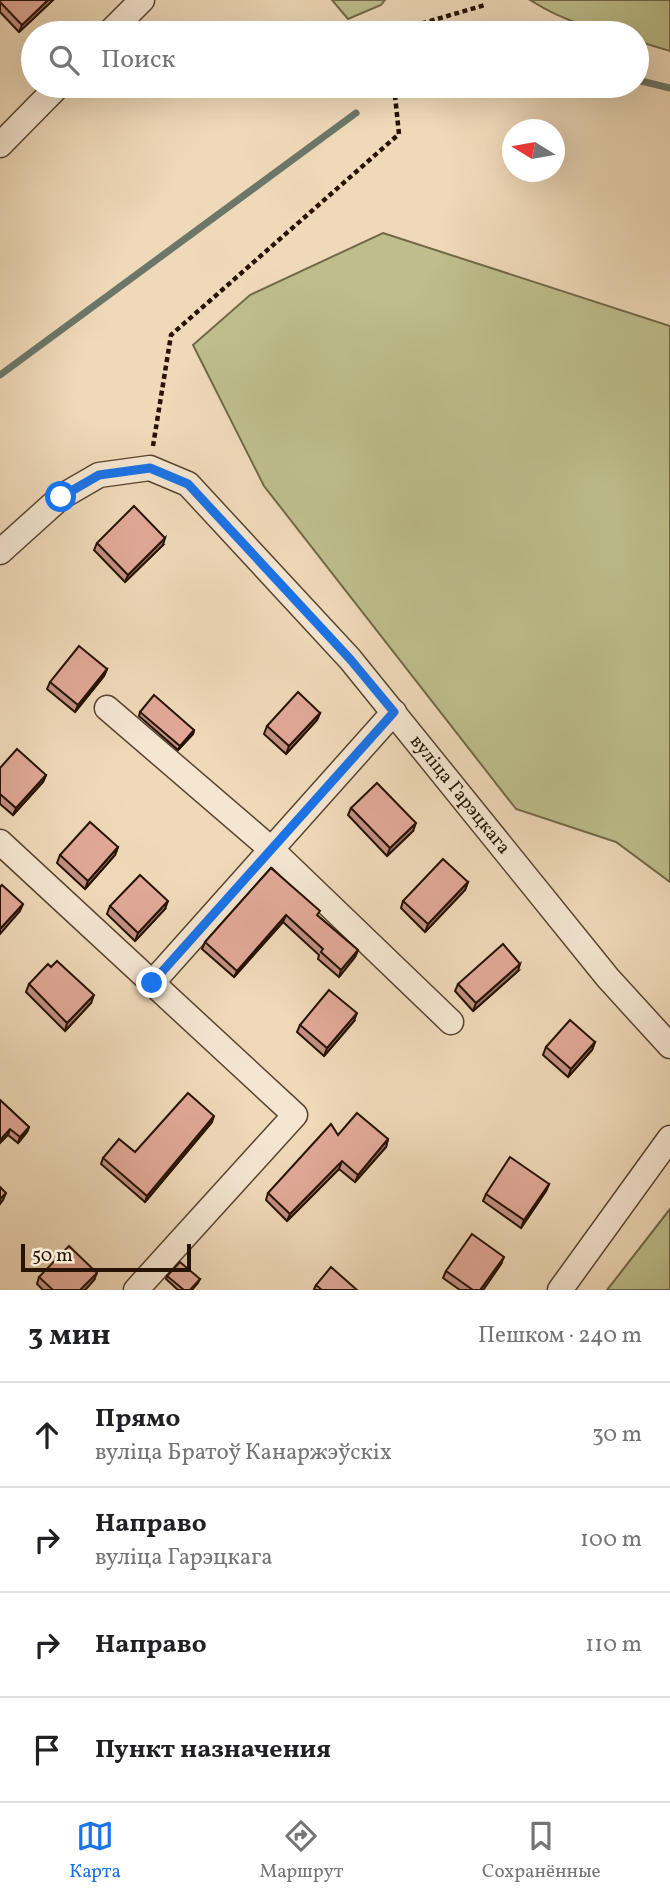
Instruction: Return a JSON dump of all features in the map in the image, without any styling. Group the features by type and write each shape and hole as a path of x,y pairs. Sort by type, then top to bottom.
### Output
{"street":[{"path":"121,21 142,0"},
{"path":"0,145 46,98"},
{"path":"0,552 61,497 99,475 150,468"},
{"name":"вуліца Гарэцкага","path":"150,468 188,484 350,659 608,978 670,1046"},
{"path":"107,708 271,849 451,1022"},
{"path":"152,983 394,712"},
{"path":"0,842 295,1115 136,1290"},
{"path":"560,1290 670,1138"}],"path":[{"path":"430,21 485,5"},
{"path":"150,468 171,335 399,134 395,98"}],"green space":[{"path":"332,0 385,0 381,5 348,19"},
{"path":"530,0 670,0 670,51 649,45 649,21 573,21"},
{"path":"383,233 670,326 670,882 616,842 516,809 264,486 193,345 250,295"},
{"path":"670,1209 670,1290 607,1290"}],"building":[{"path":"48,0 26,21 21,21 21,24 0,2"},
{"path":"134,506 165,538 128,575 97,543"},
{"path":"79,646 107,669 78,705 50,682"},
{"path":"298,692 320,713 289,746 267,726"},
{"path":"154,695 194,730 180,746 140,712"},
{"path":"17,749 46,775 16,808 0,794 0,768"},
{"path":"377,783 416,823 390,848 351,808"},
{"path":"90,822 118,847 88,881 60,855"},
{"path":"443,859 468,882 428,924 403,901"},
{"path":"271,868 320,911 317,915 358,950 341,970 321,952 323,949 286,915 237,971 205,942"},
{"path":"140,875 168,901 138,933 110,906"},
{"path":"2,885 23,904 0,929 0,887"},
{"path":"503,944 520,964 476,1003 458,984"},
{"path":"57,961 94,995 67,1023 29,984 48,964 51,967"},
{"path":"329,990 357,1013 327,1048 300,1025"},
{"path":"570,1020 595,1042 571,1069 546,1047"},
{"path":"188,1093 214,1116 147,1196 103,1158 119,1139 135,1152"},
{"path":"0,1100 29,1127 20,1137 10,1129 0,1140"},
{"path":"357,1113 388,1139 358,1175 342,1161 290,1214 268,1193 331,1124 338,1135"},
{"path":"510,1157 549,1184 524,1220 486,1194"},
{"path":"0,1187 6,1193 0,1199"},
{"path":"472,1234 504,1257 480,1290 473,1290 446,1271"},
{"path":"69,1246 97,1273 80,1290 53,1290 39,1277"},
{"path":"180,1262 200,1279 190,1290 184,1290 167,1276"},
{"path":"331,1267 357,1290 322,1290 316,1285"}],"waterway":[{"path":"649,83 670,88"},
{"path":"0,375 356,113"}],"route":[{"path":"61,497 99,475 150,468 188,484 350,659 394,712 152,983"}]}
